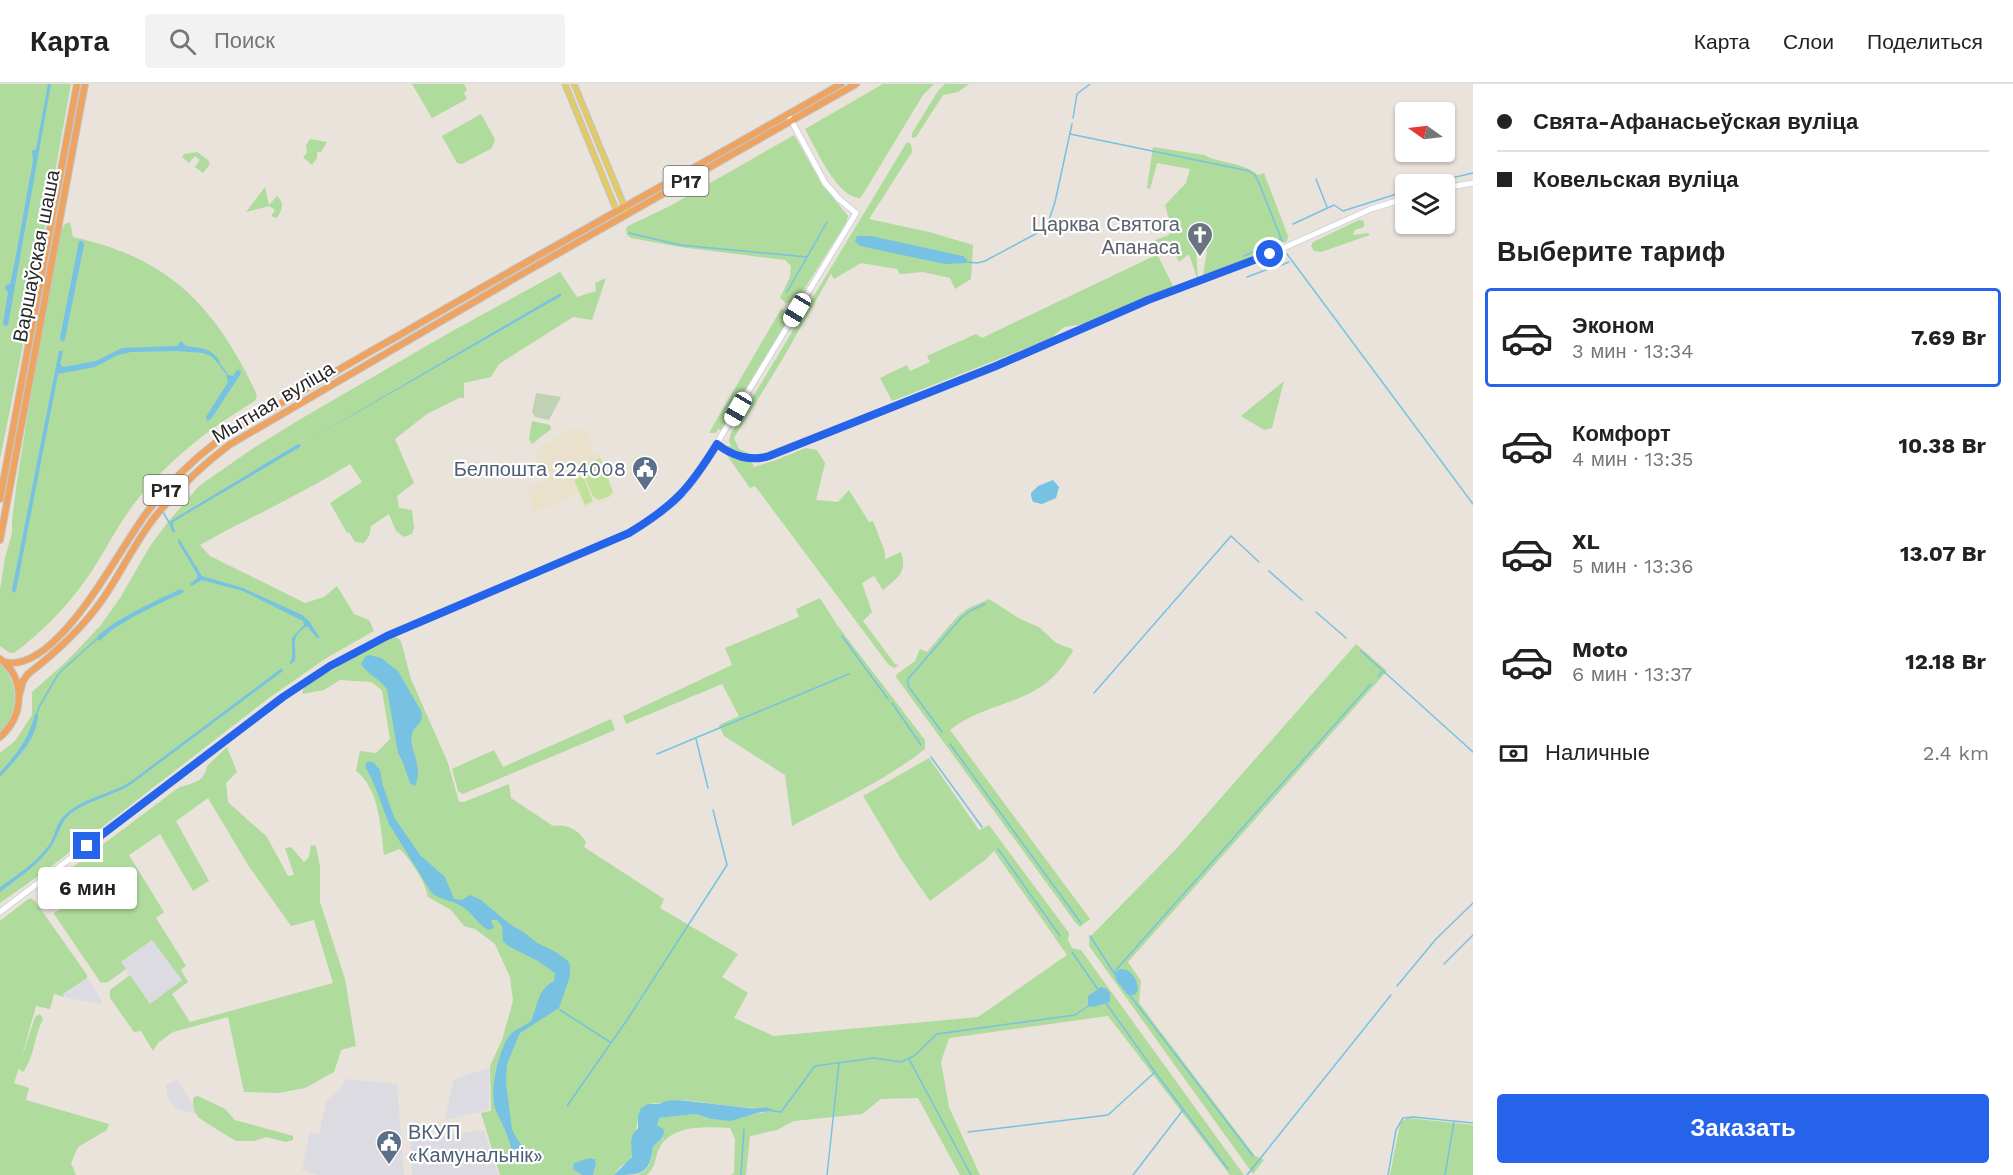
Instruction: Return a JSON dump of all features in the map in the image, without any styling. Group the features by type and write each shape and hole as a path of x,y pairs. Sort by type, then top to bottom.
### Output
{"highway":[{"name":"Варшаўская шаша","path":"0,499 77,84"},
{"name":"Варшаўская шаша","path":"0,540 85,84"},
{"name":"Мытная вуліца","path":"2,660 17,664 27,661 61,633 96,592 148,511 177,477 236,428 517,266 841,84"},
{"name":"Мытная вуліца","path":"19,696 25,678 85,622 102,600 153,519 207,461 229,445 288,410 856,84"},
{"path":"0,737 16,716 19,696 15,677 2,660"}],"main road":[{"path":"565,84 620,219"},
{"path":"574,84 628,214"},
{"path":"0,912 283,697 321,671 387,636 629,533 651,520 684,493 717,444 856,213 825,183 788,114"},
{"path":"1455,186 1473,183"},
{"path":"717,444 723,449 746,458 760,459 996,366 1148,300 1270,254 1371,209 1395,201"}],"shaded area":[{"path":"568,429 587,429 594,455 599,454 615,492 610,498 583,509 577,494 534,513 526,489 546,479 534,453"},
{"path":"153,939 183,981 150,1004 121,963"},
{"path":"87,978 102,1001 101,1004 63,995"},
{"path":"489,1068 489,1110 445,1120 454,1079"},
{"path":"346,1079 397,1084 404,1175 317,1175 302,1170 310,1132 319,1134 327,1100 341,1089"},
{"path":"177,1080 199,1115 176,1108 168,1098 166,1085"},
{"path":"484,1130 498,1175 412,1175 411,1141"}],"green space":[{"path":"0,84 71,84 35,269 26,328 14,328 12,335 23,345 0,459"},
{"path":"412,84 464,84 467,99 432,118"},
{"path":"883,84 934,84 923,95 863,194 860,198 851,196 835,181 805,129"},
{"path":"945,84 969,84 958,92 943,95 916,137 912,138 912,133 938,91"},
{"path":"481,114 495,139 492,148 462,164 457,163 442,136"},
{"path":"794,135 822,184 848,216 846,223 796,302 786,303 780,298 790,277 791,266 785,260 680,247 631,238 627,235 628,226 670,206"},
{"path":"310,139 327,142 321,152 317,152 317,158 312,165 303,157 307,153 306,145"},
{"path":"907,142 911,144 912,152 869,219 929,232 973,245 971,279 955,289 950,278 923,272 900,274 897,269 861,263 834,279 831,274 734,438 739,449 748,453 754,467 806,448 817,450 825,463 816,500 838,502 849,490 869,522 873,521 885,552 885,559 901,552 903,565 900,574 883,590 874,576 862,583 872,612 863,621 895,664 899,665 894,668 888,664 755,486 750,488 726,454 728,446 731,446 729,441 731,433"},
{"path":"1153,147 1204,155 1239,165 1258,175 1264,173 1288,236 1287,241 1223,270 1203,275 1207,251 1199,247 1196,251 1197,278 1189,254 1179,262 1169,241 1158,245 1155,240 1169,235 1171,226 1165,205 1186,183 1190,169 1157,163 1150,189 1147,188"},
{"path":"197,152 210,164 203,173 195,167 200,160 195,156 189,163 182,157 184,154"},
{"path":"265,187 269,205 277,196 281,201 281,209 277,218 271,216 275,210 269,206 246,212"},
{"path":"1359,220 1364,221 1364,227 1355,230 1353,235 1368,233 1370,235 1321,252 1314,251 1311,246 1313,242"},
{"path":"70,222 73,237 107,246 137,258 163,273 186,291 225,336 257,395 255,401 189,447 160,474 128,512 90,574 73,596 36,636 14,653 10,653 0,646 0,590 12,533 17,481 34,375 61,230 65,224"},
{"path":"1156,255 1174,288 1084,324 1064,327 1050,339 892,401 880,378 907,365 910,371 930,362 927,356 976,334 982,338"},
{"path":"560,272 577,297 596,291 595,283 606,278 592,320 573,317 499,364 491,377 464,383 464,398 459,398 427,414 395,439 414,483 397,496 399,508 412,510 414,528 412,534 404,537 396,531 389,514 371,526 369,536 364,543 355,542 349,532 347,533 330,503 362,482 350,464 200,545 210,556 305,603 324,597 337,586 354,614 369,620 374,631 328,657 269,698 44,872 0,903 0,753 15,741 32,715 32,692 67,661 101,625 120,598 150,546 199,486 299,420 447,334"},
{"path":"781,309 789,311 789,318 721,430 709,433"},
{"path":"1284,381 1272,428 1264,430 1241,416"},
{"path":"536,393 561,397 549,420 535,417 532,412"},
{"path":"532,421 550,425 551,429 532,444 529,439"},
{"path":"600,458 613,492 608,497 598,500 593,496 580,467"},
{"path":"583,476 593,501 585,505 574,480"},
{"path":"820,598 837,625 925,740 925,749 910,761 792,826 785,775 724,736 719,725 739,716 722,684 626,724 623,716 732,665 725,648 799,617 796,609"},
{"path":"989,599 1020,619 1039,627 1056,643 1073,651 1046,683 1023,696 974,716 950,730 1090,919 1080,927 896,677 915,661 920,649 927,652 956,618 967,609"},
{"path":"394,637 401,641 411,679 448,763 459,802 509,784 511,798 553,826 568,827 576,831 586,842 584,847 664,899 660,908 738,954 722,977 748,993 734,1018 774,1036 978,1017 1067,955 994,851 930,901 901,859 863,796 929,758 979,830 989,825 1069,933 1068,940 1072,948 1081,950 1244,1175 1230,1175 1108,1016 949,1038 941,1062 949,1107 980,1175 960,1175 918,1098 881,1099 862,1114 794,1121 777,1130 750,1136 746,1175 731,1175 734,1173 735,1139 730,1128 710,1127 680,1131 672,1135 659,1149 654,1165 647,1175 634,1175 647,1169 653,1147 663,1138 661,1128 656,1123 659,1118 696,1114 711,1119 731,1120 772,1110 680,1100 652,1103 638,1119 631,1160 621,1166 614,1175 593,1175 596,1164 593,1158 574,1163 582,1175 500,1175 481,1113 491,1111 490,1066 502,1040 513,1001 510,977 495,944 475,929 464,926 451,910 428,897 417,871 400,849 384,855 378,809 370,787 356,771 360,751 376,753 390,739 382,690 371,682 340,680 324,690 302,694 304,687 318,677"},
{"path":"1356,644 1387,671 1128,962 1141,981 1139,1003 1255,1156 1264,1160 1253,1174 1089,946 1089,938 1177,848"},
{"path":"0,664 11,680 15,698 11,716 0,732"},
{"path":"611,719 615,730 463,794 458,791 452,769 494,750 503,767"},
{"path":"227,747 237,772 226,783 228,802 267,837 288,876 294,875 285,848 291,847 304,862 309,857 311,845 316,846 320,867 320,902 345,979 356,1046 341,1050 334,1072 305,1088 278,1093 244,1092 228,1017 173,1032 158,1043 153,1051 141,1031 134,1032 110,998 110,990 130,975 150,1004 182,980 152,940 121,962 126,969 108,982 101,983 54,914 68,906 65,901 51,909 42,895 42,891 49,885 178,788 201,779 207,766","holes":["208,798 248,865 291,926 314,920 333,983 190,1022 172,994 188,982 181,970 186,966 156,918 164,912 129,855 160,834 193,891 209,881 176,821"]},
{"path":"31,898 87,978 63,994 64,997 54,994 50,1009 36,1006 21,1060 35,1017 40,1014 43,1019 28,1065 22,1072 19,1068 14,1083 29,1088 26,1100 109,1124 107,1130 78,1147 71,1163 76,1175 0,1175 0,921"},
{"path":"198,1096 225,1109 235,1120 293,1136 293,1140 286,1142 266,1137 254,1141 237,1141 199,1118 194,1110 193,1101 194,1097"},
{"path":"1408,1118 1473,1125 1473,1175 1390,1175 1400,1124"}],"water":[{"path":"48,84 51,84 8,325 5,326 3,324 8,292 5,289 6,285 10,284 13,271 33,161 32,151 36,149"},
{"path":"857,236 871,236 963,256 968,261 945,264 860,246 855,241"},
{"path":"79,241 83,241 84,245 65,339 62,342 60,338"},
{"path":"559,294 561,296 309,440"},
{"path":"181,341 186,346 210,351 220,362 203,353 131,352 118,355 95,367 58,374 16,591 13,593 59,351 63,351 60,364 63,367 96,361 122,348 177,346"},
{"path":"237,370 241,371 240,375 211,419 207,421 206,417 228,382 226,374 233,376"},
{"path":"298,444 301,445 300,447 173,522 175,532 172,532 169,522"},
{"path":"1053,480 1059,487 1056,498 1042,504 1033,502 1031,493 1038,486"},
{"path":"179,539 202,576 243,588 302,615 309,621 320,638 317,638 307,626 301,630 295,641 295,661 289,665 292,657 292,638 304,625 303,621 243,591 202,580 191,586 197,574 178,542"},
{"path":"181,589 183,593 139,614 100,641 98,640 97,637 113,624"},
{"path":"369,655 381,658 398,671 421,711 422,719 411,737 418,771 415,786 410,783 398,753 387,689 361,664"},
{"path":"282,668 283,671 130,785 68,816 52,845 41,858 0,892 0,887 39,857 51,841 59,822 71,810 130,782"},
{"path":"38,713 30,740 0,777 0,772 22,745 35,714"},
{"path":"368,761 374,763 380,770 394,817 420,855 445,877 454,899 462,900 470,895 481,900 511,925 537,943 554,951 570,965 570,976 559,1008 520,1033 507,1064 506,1082 512,1130 529,1152 531,1162 521,1160 513,1152 494,1104 494,1081 508,1037 531,1021 541,993 554,981 555,973 538,961 508,946 503,941 502,926 497,920 491,920 494,928 488,930 463,907 431,892 389,824 365,766"},
{"path":"1120,969 1131,973 1135,979 1138,990 1135,995 1127,994 1116,980 1115,973"},
{"path":"1101,987 1110,993 1110,1002 1093,1007 1088,1006 1088,996"},
{"path":"678,1100 773,1109 731,1121 711,1119 696,1114 659,1118 657,1125 664,1130 664,1133 653,1147 652,1156 646,1168 637,1174 614,1175 632,1157 631,1142 638,1128 641,1108 648,1104"},
{"path":"590,1158 595,1159 596,1164 593,1175 582,1175 573,1169 574,1163"}],"waterway":[{"path":"1073,118 1077,94 1090,84"},
{"path":"1049,220 1072,124"},
{"path":"1070,134 1249,171 1255,175 1259,183 1282,241"},
{"path":"1455,177 1473,173"},
{"path":"1316,179 1327,207"},
{"path":"1293,224 1334,205 1343,211 1395,194"},
{"path":"787,292 827,222"},
{"path":"968,262 985,261 1041,231 1047,225"},
{"path":"629,233 680,245 807,257"},
{"path":"1270,244 1280,239"},
{"path":"1244,256 1263,247"},
{"path":"1287,254 1473,504"},
{"path":"1279,266 1289,262"},
{"path":"1247,277 1271,268"},
{"path":"217,361 227,374"},
{"path":"163,512 170,524"},
{"path":"1094,693 1231,536 1259,562"},
{"path":"1269,571 1302,600"},
{"path":"942,732 908,686 908,679 961,618 985,604"},
{"path":"1316,612 1346,638"},
{"path":"842,636 888,699"},
{"path":"37,713 59,673 99,637"},
{"path":"1361,651 1473,752"},
{"path":"1378,676 1382,672"},
{"path":"657,754 849,674"},
{"path":"1114,972 1371,684"},
{"path":"892,703 921,745"},
{"path":"696,739 708,788"},
{"path":"950,744 1081,923"},
{"path":"931,757 982,827"},
{"path":"567,1106 627,1020 727,865 713,810"},
{"path":"998,849 1060,936"},
{"path":"1397,986 1436,939 1473,903"},
{"path":"1444,964 1473,935"},
{"path":"1090,936 1116,976"},
{"path":"1072,952 1099,991"},
{"path":"1129,994 1253,1156"},
{"path":"1247,1175 1391,995"},
{"path":"1106,1003 1228,1169"},
{"path":"772,1111 781,1112 815,1066 874,1058 901,1062 914,1056 937,1034 1075,1015 1090,1005"},
{"path":"560,1010 610,1042"},
{"path":"909,1059 971,1175"},
{"path":"827,1175 839,1063"},
{"path":"968,1132 1108,1115 1154,1073"},
{"path":"1133,1175 1183,1110"},
{"path":"1388,1175 1396,1130 1403,1118 1473,1123"},
{"path":"1445,1175 1454,1122"},
{"path":"741,1175 744,1129"}],"place":[{"name":"Царква Святога Апанаса","path":"1200,258"},
{"name":"Белпошта 224008","path":"645,492"},
{"name":"ВКУП «Камунальнік»","path":"389,1166"}],"route":[{"path":"87,846 283,697 330,666 387,636 629,533 651,520 684,493 717,444 723,449 746,458 760,459 769,456 996,366 1148,300 1270,254"}]}
